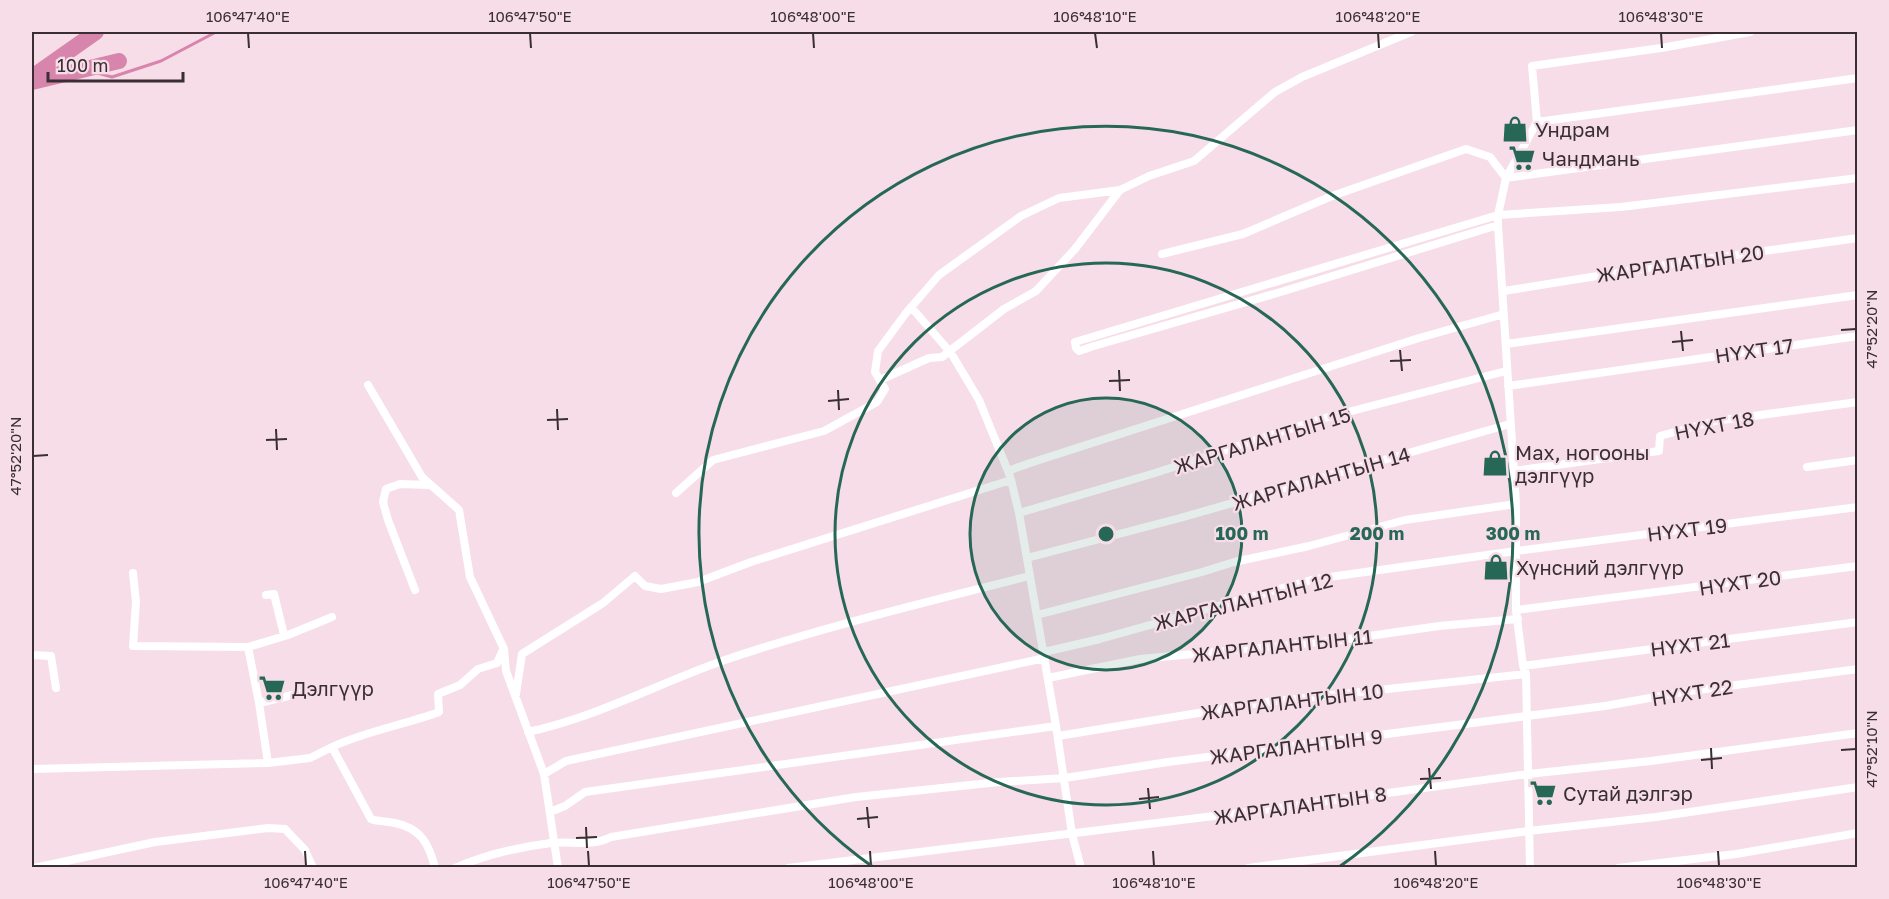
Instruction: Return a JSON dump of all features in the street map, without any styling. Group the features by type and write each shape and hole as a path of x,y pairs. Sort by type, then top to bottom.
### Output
{"street":[{"path":"676,493 713,460 824,431 877,402 885,389 875,372 878,351 911,307 939,275 1020,216 1059,198 1120,190 1149,176 1194,161 1275,92 1302,77 1411,32"},
{"path":"1530,867 1525,670 1517,615 1516,504 1498,215 1506,178 1537,122 1532,66 1661,48 1750,32"},
{"path":"1537,122 1857,78"},
{"path":"1506,178 1857,130"},
{"path":"1162,254 1244,234 1332,196 1466,149 1490,157 1506,178"},
{"path":"1498,225 1079,351 1076,348 1075,342 1498,215 1621,207 1857,178"},
{"path":"880,381 929,358 942,357 1004,309 1036,291 1075,249 1120,190"},
{"name":"ЖАРГАЛАТЫН 20","path":"1504,291 1678,263 1857,238"},
{"path":"1362,256 1365,265"},
{"path":"1281,280 1284,291"},
{"path":"1506,344 1857,295"},
{"path":"911,307 950,351 979,400 1010,475 1019,513 1048,678 1072,834 1081,867"},
{"path":"516,694 522,654 603,603 636,576 645,586 661,589 698,582 751,562 1419,338 1504,314"},
{"name":"НҮХТ 17","path":"1508,386 1857,336"},
{"name":"ЖАРГАЛАНТЫН 15","path":"1019,513 1155,473 1322,419 1506,371"},
{"path":"368,386 422,477 459,510 470,577 504,649 506,671 544,774 558,867"},
{"name":"НҮХТ 18","path":"1513,471 1659,451 1660,436 1715,421 1857,402"},
{"name":"ЖАРГАЛАНТЫН 14","path":"1027,558 1180,518 1510,424"},
{"path":"1807,467 1857,460"},
{"path":"415,590 383,502 386,489 400,484 431,485"},
{"path":"1037,615 1234,562 1309,546 1405,520 1516,504"},
{"name":"НҮХТ 19","path":"1516,551 1857,507"},
{"name":"ЖАРГАЛАНТЫН 12","path":"544,774 566,761 1044,655 1315,579 1516,551"},
{"name":"НҮХТ 20","path":"1517,615 1857,566"},
{"path":"133,573 136,602 133,646 248,647 332,617"},
{"path":"528,732 580,717 725,660 875,616 1029,576"},
{"path":"266,595 274,594 284,635"},
{"name":"ЖАРГАЛАНТЫН 11","path":"1048,678 1140,659 1341,640 1517,615"},
{"name":"НҮХТ 21","path":"1525,670 1857,622"},
{"path":"248,647 268,763"},
{"path":"32,769 268,763 310,758 332,747 381,729 417,721 439,712 438,694 460,685 478,669 497,663 504,649"},
{"path":"32,655 51,656 56,688"},
{"name":"НҮХТ 22","path":"1527,716 1857,669"},
{"name":"ЖАРГАЛАНТЫН 10","path":"1058,736 1258,703 1525,670"},
{"path":"259,703 326,687"},
{"name":"ЖАРГАЛАНТЫН 9","path":"455,867 526,846 602,842 611,837 856,797 999,782 1065,778 1168,762 1527,716"},
{"path":"550,812 565,806 585,792 1056,726"},
{"name":"ЖАРГАЛАНТЫН 8","path":"788,867 1072,834 1857,733"},
{"path":"332,747 371,819 409,827 420,834 435,867"},
{"path":"1248,867 1656,817 1857,787"},
{"path":"34,867 155,842 268,828 285,829 305,850 313,867"},
{"path":"1618,867 1736,854 1857,833"}],"waterway":[{"path":"32,77 96,32"},
{"path":"83,69 112,77 161,61 216,32"},
{"path":"32,82 119,61"}],"place":[{"name":"Ундрам","path":"1515,129"},
{"name":"Чандмань","path":"1522,158"},
{"name":"Мах, ногооны дэлгүүр","path":"1495,463"},
{"name":"Хүнсний дэлгүүр","path":"1496,567"},
{"name":"Дэлгүүр","path":"272,688"},
{"name":"Сутай дэлгэр","path":"1543,793"}]}
